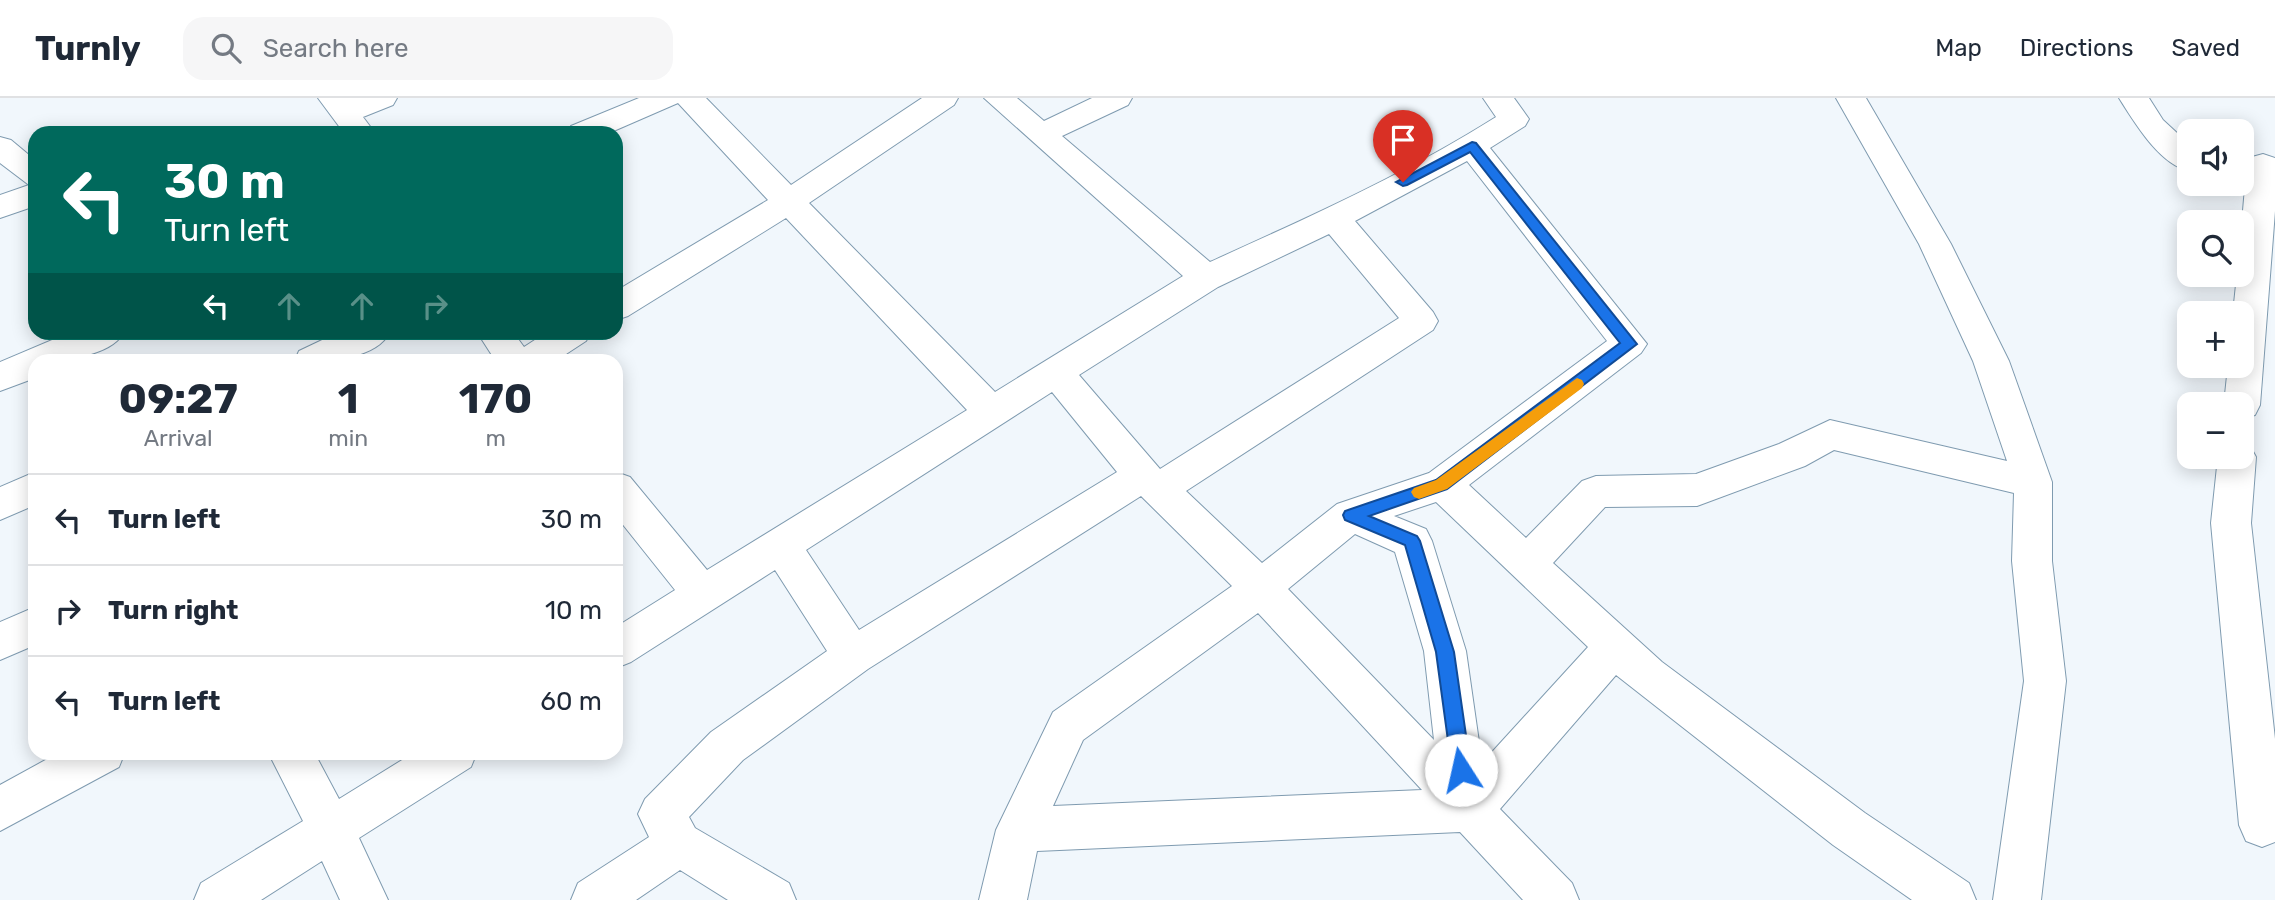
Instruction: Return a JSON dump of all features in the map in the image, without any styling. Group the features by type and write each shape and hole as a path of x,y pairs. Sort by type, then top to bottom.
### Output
{"street":[{"path":"346,115 382,98"},
{"path":"599,126 666,98"},
{"path":"689,98 993,413"},
{"path":"623,303 790,201 943,98"},
{"path":"999,98 1206,278"},
{"path":"1041,134 1116,98"},
{"path":"623,645 1206,278 1334,218 1472,146 1514,119 1498,98"},
{"path":"1851,98 1935,244 1991,361 2033,482 2032,561 2045,681 2017,900"},
{"path":"2134,98 2152,127 2177,149"},
{"path":"1003,900 1019,830 1068,726 1261,588 1351,515 1442,484 1629,344 1472,146"},
{"path":"0,147 28,170"},
{"path":"2243,392 2264,164"},
{"path":"0,207 28,197"},
{"path":"772,900 679,844 661,814 727,746 853,656 1151,483 1421,321 1334,218"},
{"path":"54,354 88,340"},
{"path":"325,354 356,340"},
{"path":"540,354 562,340"},
{"path":"0,377 28,366"},
{"path":"1057,373 1151,483 1261,588 1555,900"},
{"path":"1528,563 1596,492 1697,490 1792,455 1830,435 2033,482"},
{"path":"2236,469 2231,523 2262,825"},
{"path":"1442,484 1647,676 1849,828 1952,900"},
{"path":"0,504 28,491"},
{"path":"623,497 702,594"},
{"path":"1351,515 1412,541 1445,652 1457,750 1470,810"},
{"path":"781,545 853,656"},
{"path":"0,642 28,628"},
{"path":"1019,830 1470,810 1615,646"},
{"path":"0,809 89,760"},
{"path":"294,760 332,831 364,900"},
{"path":"218,900 443,760"},
{"path":"595,900 679,844"}],"slow traffic":[{"path":"1419,492 1442,484 1577,384"}],"route":[{"path":"1403,182 1472,146 1629,344 1442,484 1351,515 1412,541 1445,652 1461,770"}]}
